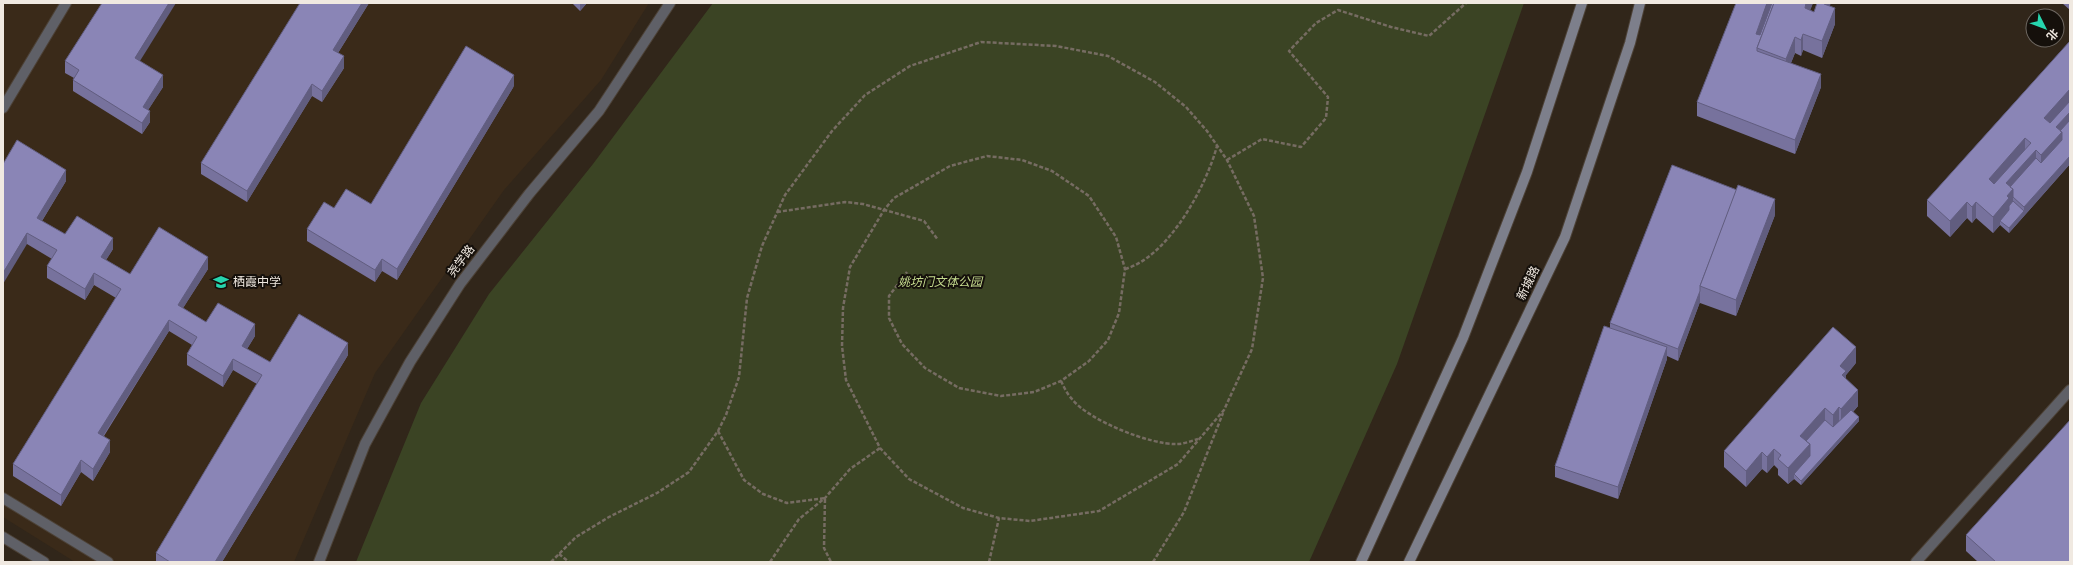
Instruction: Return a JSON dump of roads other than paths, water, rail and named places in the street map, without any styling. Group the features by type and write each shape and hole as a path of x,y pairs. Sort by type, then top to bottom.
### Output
{"main road":[{"path":"1362,562 1463,338 1527,172 1582,3"},
{"name":"新城路","path":"1409,562 1565,237 1630,43 1640,3"}],"street":[{"path":"3,108 66,3"},
{"name":"尧学路","path":"319,562 365,444 410,362 460,284 529,194 599,111 670,3"},
{"path":"1918,562 2070,390"},
{"path":"3,498 108,562"},
{"path":"3,537 44,562"}],"place":[{"name":"栖霞中学","path":"221,282"}],"park label":[{"name":"姚坊门文体公园","path":"940,282"}]}
